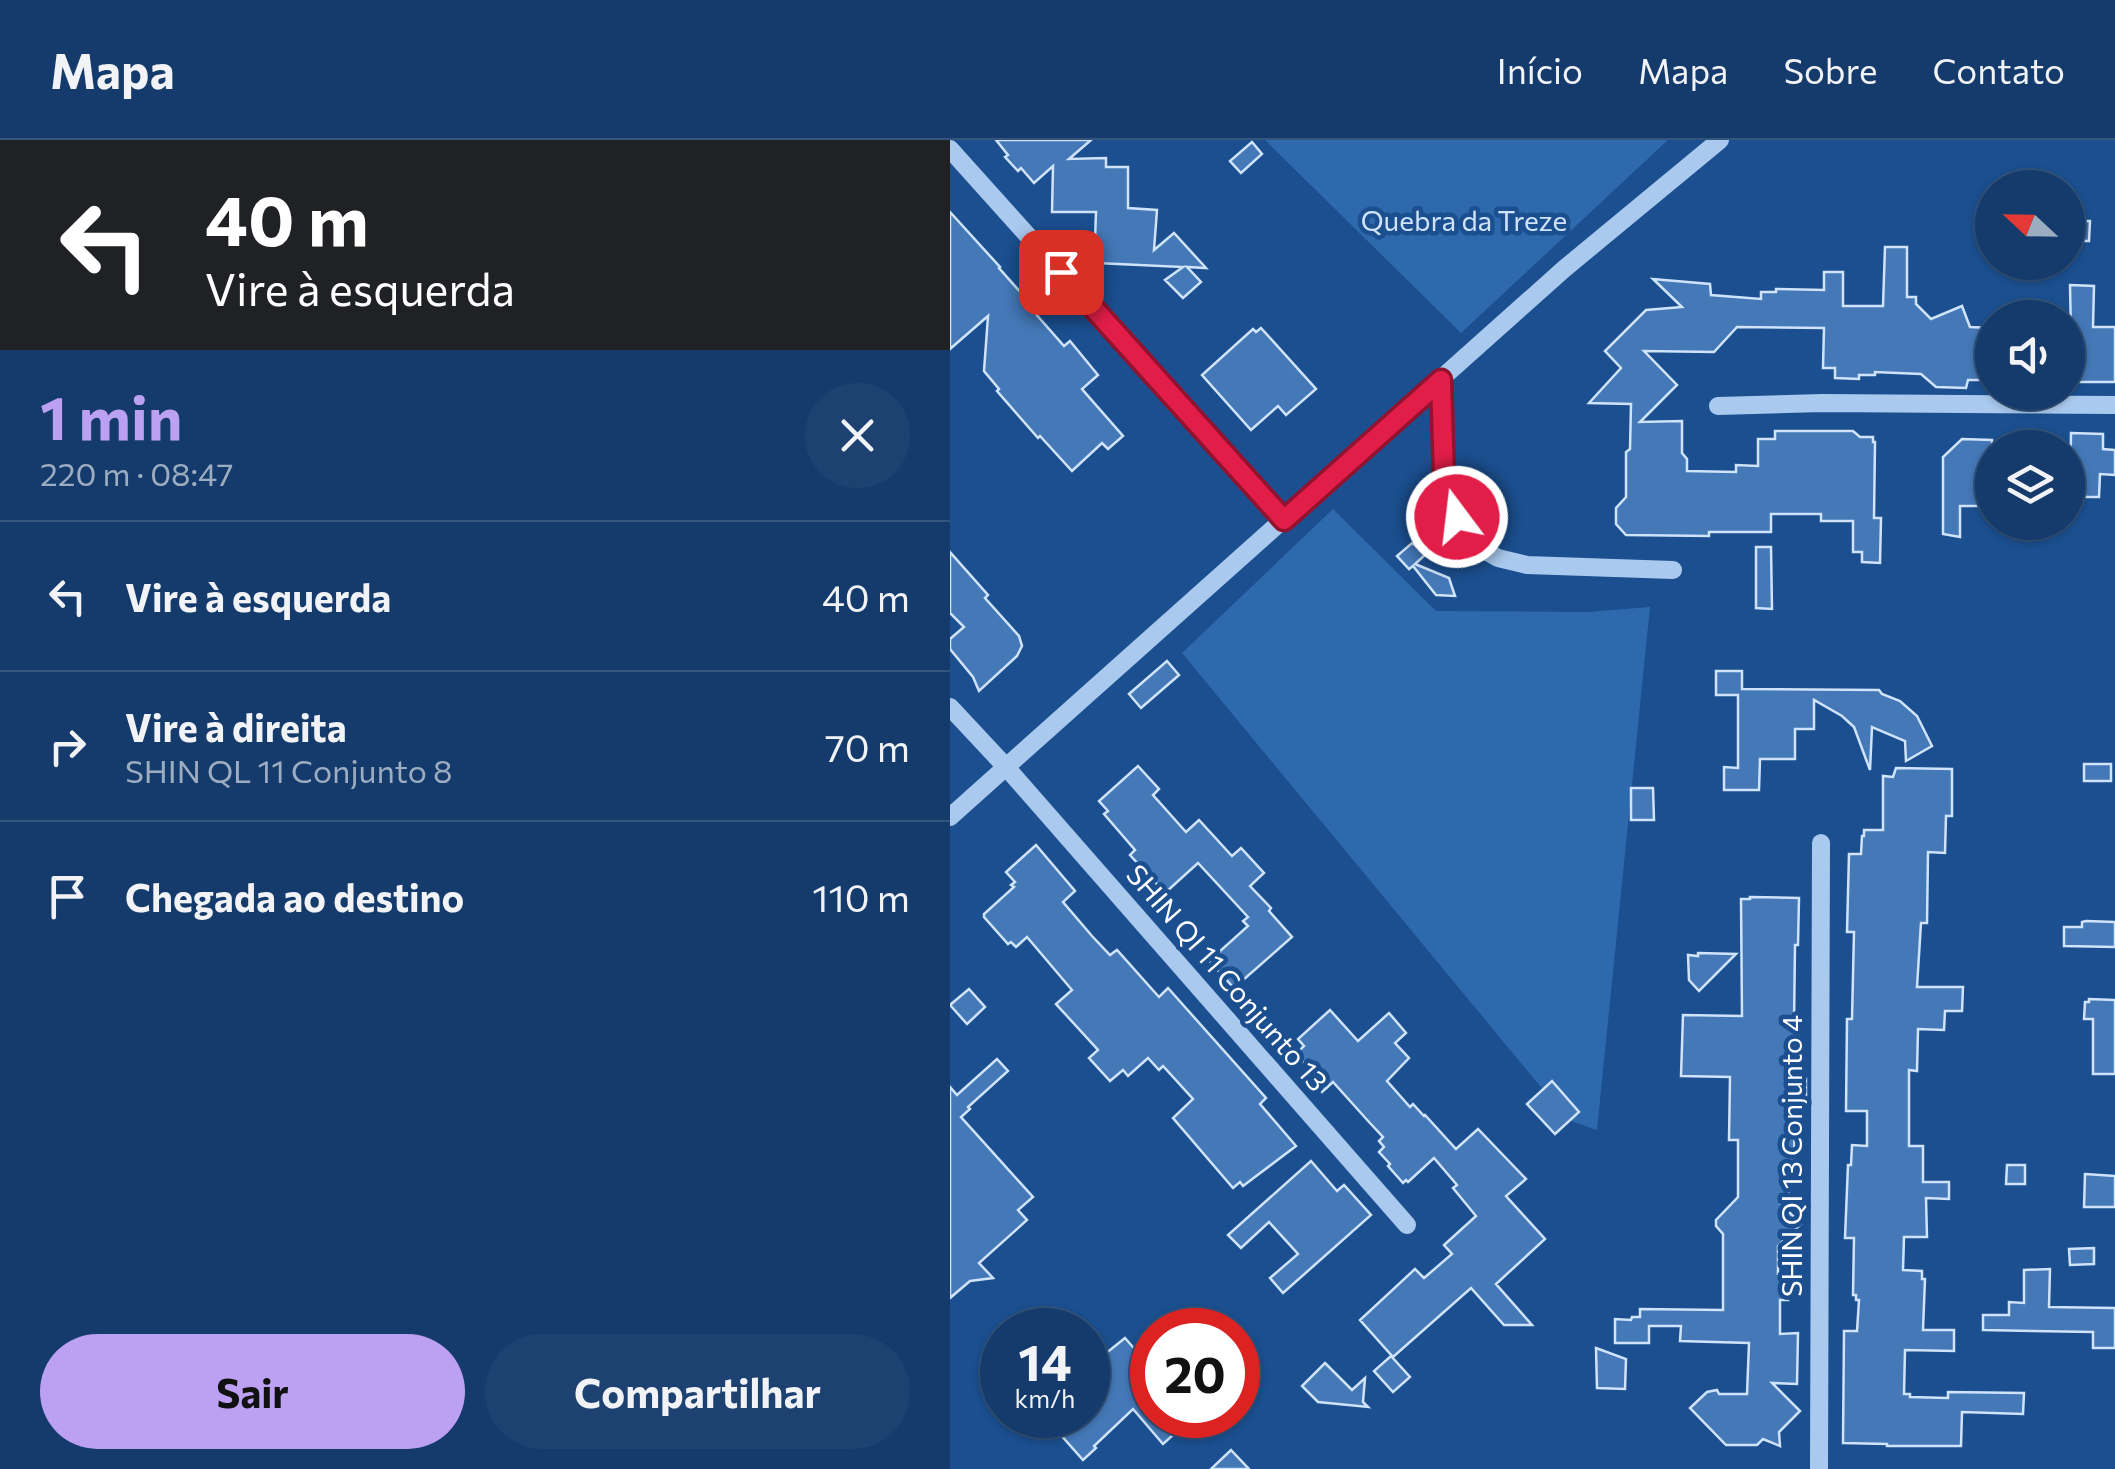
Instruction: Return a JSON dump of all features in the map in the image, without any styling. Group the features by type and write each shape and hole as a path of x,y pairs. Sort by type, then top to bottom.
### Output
{"street":[{"path":"950,817 1564,269 1720,140"},
{"path":"950,149 1284,520"},
{"path":"1441,380 1444,476 1457,517 1472,543 1498,558 1527,565 1673,570"},
{"path":"1718,406 2115,405"},
{"name":"SHIN QI 11 Conjunto 13","path":"950,707 1406,1225"},
{"name":"SHIN QI 13 Conjunto 4","path":"1819,1469 1821,843"}],"green space":[{"name":"Quebra da Treze","path":"1265,140 1668,140 1461,333"},
{"path":"1333,509 1436,611 1587,612 1650,607 1597,1130 1568,1120 1182,653"}],"building":[{"path":"996,140 1091,140 1069,159 1106,158 1106,167 1128,167 1128,208 1157,210 1154,250 1174,233 1206,268 1187,267 1201,282 1183,298 1165,280 1183,267 1097,263 1096,212 1052,212 1053,166 1034,183 1005,157 1008,155"},
{"path":"1252,142 1262,154 1241,173 1230,161"},
{"path":"950,212 1064,346 1070,341 1098,375 1082,389 1123,436 1108,449 1102,443 1072,471 1038,438 984,371 988,316 950,349"},
{"path":"2085,221 2090,221 2089,241 2085,241"},
{"path":"1885,247 1907,247 1907,297 1916,297 1916,304 1931,319 1962,306 1970,327 1975,327 1975,380 1968,380 1966,388 1936,387 1921,374 1875,372 1859,375 1859,379 1835,378 1835,368 1823,368 1824,328 1737,327 1714,352 1644,351 1677,385 1640,422 1682,421 1682,453 1687,459 1687,471 1736,472 1736,465 1758,466 1758,439 1775,439 1775,431 1853,431 1860,437 1873,437 1874,518 1881,518 1880,563 1862,562 1862,552 1853,552 1853,521 1821,521 1821,514 1771,514 1771,532 1709,532 1709,536 1626,535 1616,524 1616,508 1626,497 1631,404 1589,403 1621,368 1605,351 1646,310 1682,307 1653,279 1710,284 1711,295 1761,299 1761,292 1776,289 1824,290 1824,272 1843,272 1843,306 1883,306"},
{"path":"2070,285 2094,286 2093,327 2115,327 2115,382 2085,382 2085,300 2070,300"},
{"path":"1261,328 1316,389 1286,415 1278,406 1251,430 1202,375 1253,329 1256,332"},
{"path":"2085,433 2103,434 2103,449 2115,450 2115,475 2100,474 2099,497 2085,497"},
{"path":"1962,439 1975,439 1975,506 1960,506 1960,537 1943,534 1943,457"},
{"path":"1412,543 1426,554 1415,564 1449,578 1455,596 1436,595 1413,566 1409,569 1397,556"},
{"path":"1756,547 1771,547 1772,609 1756,608"},
{"path":"950,552 988,595 985,598 1019,636 1022,646 1017,656 979,691 973,677 950,649 950,639 964,627 950,613"},
{"path":"1167,661 1179,675 1141,708 1129,694"},
{"path":"1716,671 1742,671 1742,689 1879,690 1917,716 1932,746 1906,761 1905,741 1872,727 1870,770 1854,727 1814,700 1814,729 1795,729 1795,759 1760,759 1759,790 1724,790 1724,767 1738,768 1738,695 1716,695"},
{"path":"2084,764 2111,764 2111,781 2084,781"},
{"path":"1138,766 1159,789 1153,795 1186,832 1199,820 1232,856 1241,848 1264,873 1250,886 1292,937 1234,988 1209,961 1248,926 1243,921 1248,917 1198,863 1165,893 1130,855 1135,850 1104,814 1108,811 1099,801"},
{"path":"1896,768 1952,769 1952,816 1946,816 1945,853 1928,852 1927,923 1921,923 1917,987 1963,987 1962,1011 1945,1011 1944,1030 1918,1029 1917,1071 1909,1070 1909,1146 1923,1146 1923,1182 1949,1182 1949,1199 1926,1198 1927,1237 1904,1237 1903,1270 1922,1271 1923,1330 1954,1330 1954,1351 1905,1350 1904,1394 1948,1398 1948,1392 2024,1393 2023,1414 1962,1412 1961,1446 1843,1443 1844,1331 1857,1331 1859,1300 1853,1295 1854,1238 1845,1238 1848,1165 1852,1145 1867,1146 1867,1111 1846,1111 1847,1019 1852,1019 1854,932 1847,932 1849,854 1861,854 1864,830 1883,830 1883,776 1893,777"},
{"path":"1631,788 1653,788 1654,820 1631,820"},
{"path":"1036,845 1075,891 1063,902 1092,936 1110,955 1117,950 1159,997 1168,988 1266,1098 1260,1104 1296,1146 1243,1186 1240,1182 1233,1188 1173,1118 1193,1099 1163,1066 1159,1070 1148,1058 1128,1076 1123,1070 1110,1081 1089,1058 1098,1050 1056,1004 1072,990 1027,937 1016,947 1008,944 984,917 1014,887 1011,885 1015,882 1006,872"},
{"path":"1799,898 1794,1024 1799,1024 1798,1079 1806,1079 1806,1105 1801,1105 1800,1125 1795,1125 1793,1185 1781,1204 1801,1224 1778,1246 1778,1274 1798,1275 1798,1292 1788,1292 1788,1300 1780,1300 1780,1334 1798,1333 1797,1384 1772,1383 1800,1411 1779,1432 1780,1446 1763,1439 1757,1445 1726,1445 1690,1408 1707,1392 1747,1394 1749,1343 1680,1341 1681,1326 1649,1326 1649,1343 1615,1343 1615,1319 1640,1317 1640,1309 1723,1310 1723,1234 1716,1220 1738,1197 1738,1140 1729,1140 1730,1077 1681,1076 1683,1015 1742,1016 1741,899"},
{"path":"2086,921 2115,922 2115,947 2064,946 2064,927 2082,927"},
{"path":"1736,954 1699,991 1689,980 1688,955"},
{"path":"969,989 985,1007 967,1024 950,1005"},
{"path":"2115,1000 2115,1074 2093,1074 2093,1019 2084,1019 2085,1002"},
{"path":"1330,1010 1358,1041 1389,1013 1406,1033 1395,1043 1409,1058 1387,1081 1456,1149 1478,1129 1526,1179 1506,1196 1545,1239 1496,1284 1532,1325 1504,1325 1471,1288 1393,1357 1360,1320 1415,1269 1424,1278 1452,1254 1444,1245 1476,1216 1434,1158 1403,1183 1379,1152 1384,1147 1379,1141 1383,1137 1333,1082 1322,1092 1306,1074 1310,1070 1296,1054 1304,1046 1298,1039"},
{"path":"997,1059 1008,1071 961,1117 1033,1197 1018,1210 1027,1220 979,1263 993,1278 970,1281 950,1298 950,1087 957,1095"},
{"path":"1552,1081 1579,1112 1555,1134 1527,1104"},
{"path":"1311,1161 1337,1191 1344,1185 1371,1215 1283,1293 1270,1278 1298,1254 1269,1222 1241,1248 1228,1235"},
{"path":"2007,1165 2025,1165 2025,1184 2006,1184"},
{"path":"2085,1174 2115,1176 2115,1207 2084,1207"},
{"path":"2094,1248 2094,1264 2070,1265 2069,1249"},
{"path":"2050,1269 2049,1307 2115,1308 2115,1348 2093,1348 2093,1332 1983,1330 1983,1315 2009,1315 2009,1302 2024,1303 2024,1270"},
{"path":"1125,1338 1130,1344 1130,1412 1110,1431 1110,1350"},
{"path":"1596,1348 1626,1359 1625,1389 1597,1388"},
{"path":"1391,1356 1410,1377 1393,1392 1374,1371"},
{"path":"1325,1363 1352,1390 1365,1378 1363,1402 1368,1407 1318,1402 1302,1386"},
{"path":"1064,1438 1102,1438 1083,1460"},
{"path":"1231,1450 1249,1469 1211,1469"}],"route":[{"path":"1061,272 1284,520 1441,380 1444,476 1457,517"}]}
